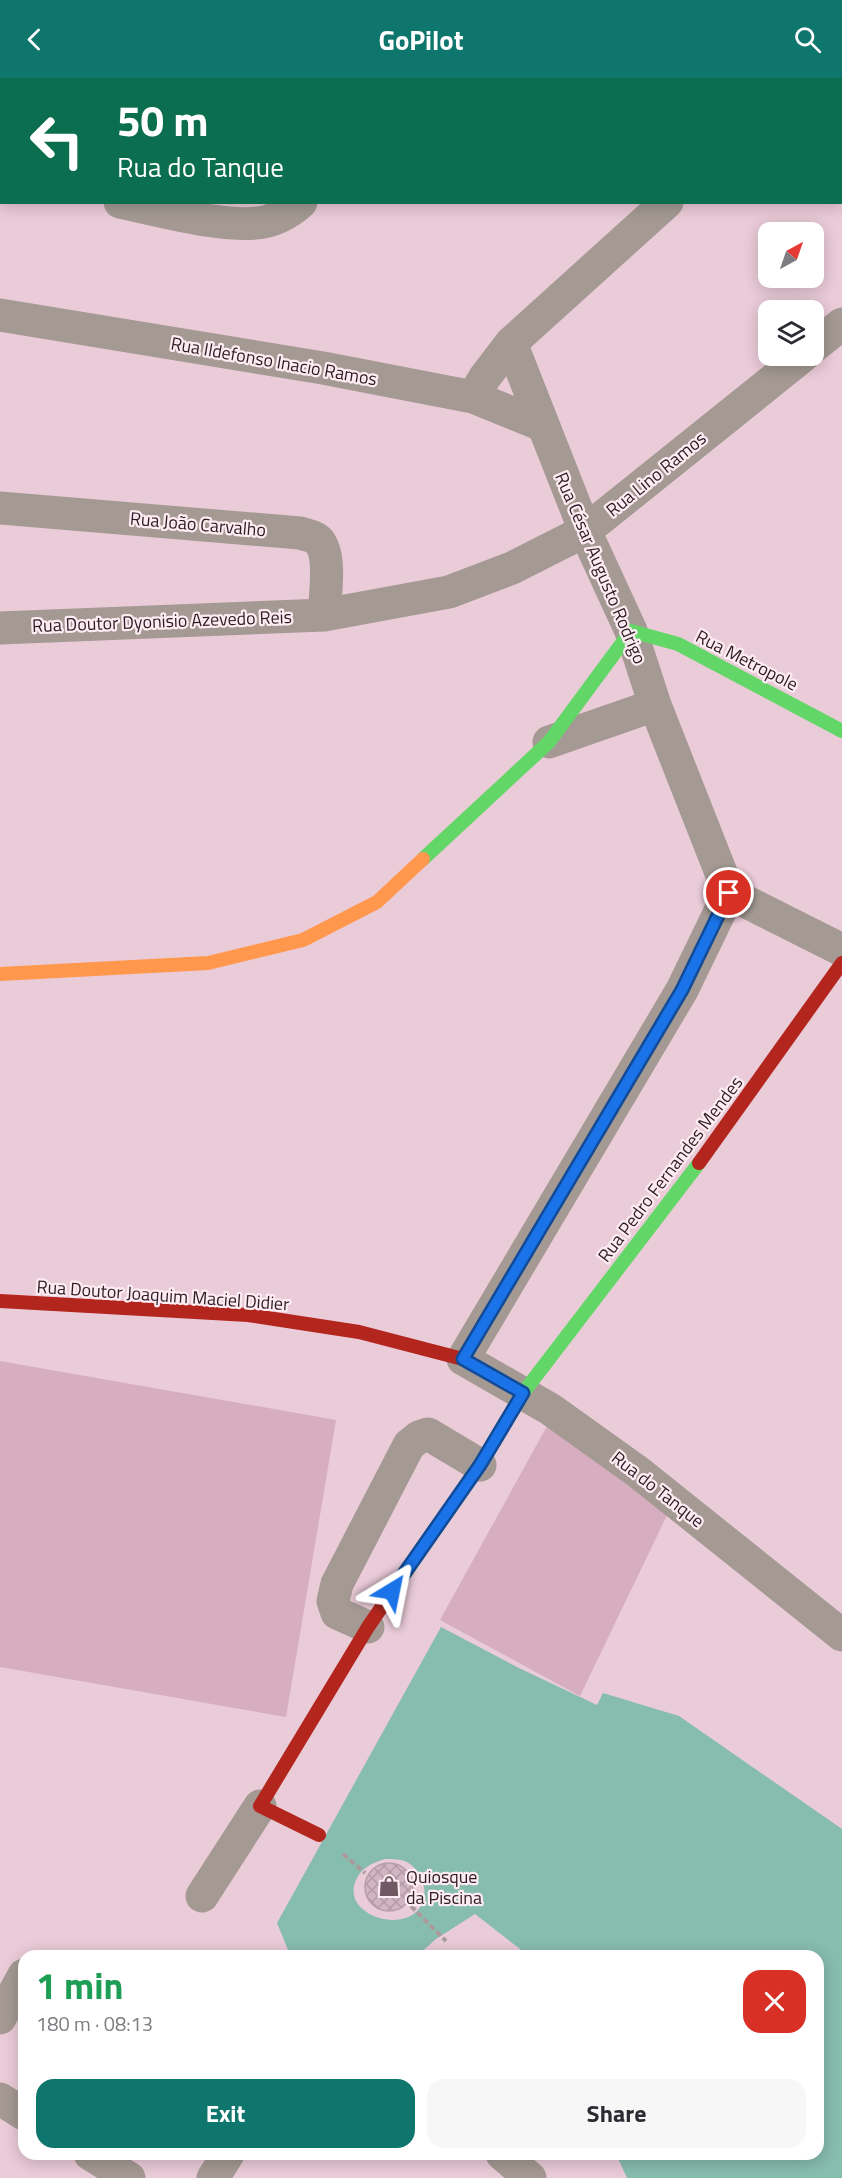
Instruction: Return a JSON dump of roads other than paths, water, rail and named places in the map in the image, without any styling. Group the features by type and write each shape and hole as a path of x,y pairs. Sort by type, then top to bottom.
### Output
{"street":[{"path":"130,204 231,224 268,221 299,204"},
{"path":"473,397 511,343 665,204"},
{"name":"Rua Ildefonso Inacio Ramos","path":"0,315 323,368 473,397 542,425"},
{"path":"824,338 842,324"},
{"name":"Rua César Augusto Rodrigo","path":"511,343 585,531 631,631 655,705 729,893"},
{"name":"Rua Lino Ramos","path":"324,615 449,592 513,568 585,531 791,366"},
{"name":"Rua João Carvalho","path":"0,508 300,533 316,538 325,548 326,555 324,615"},
{"name":"Rua Doutor Dyonisio Azevedo Reis","path":"0,628 324,615"},
{"path":"0,974 208,963 303,940 377,902 549,742 631,631"},
{"name":"Rua Metropole","path":"631,631 678,644 780,696 842,731"},
{"path":"549,742 655,705"},
{"path":"463,1359 682,990 729,893 842,951"},
{"name":"Rua Pedro Fernandes Mendes","path":"260,1806 368,1627 480,1465 523,1393 709,1149 842,963"},
{"name":"Rua Doutor Joaquim Maciel Didier","path":"0,1301 248,1315 359,1332 463,1359"},
{"name":"Rua do Tanque","path":"463,1359 550,1409 638,1472 842,1635"},
{"path":"368,1627 337,1612 333,1601 337,1584 409,1445 419,1437 428,1434 480,1465"},
{"path":"202,1896 260,1806 319,1835"},
{"path":"0,2018 18,1985"},
{"path":"0,2099 18,2110"},
{"path":"100,2160 129,2178"},
{"path":"213,2178 224,2160"},
{"path":"509,2160 530,2178"}],"place":[{"name":"Quiosque da Piscina","path":"389,1886"}]}
